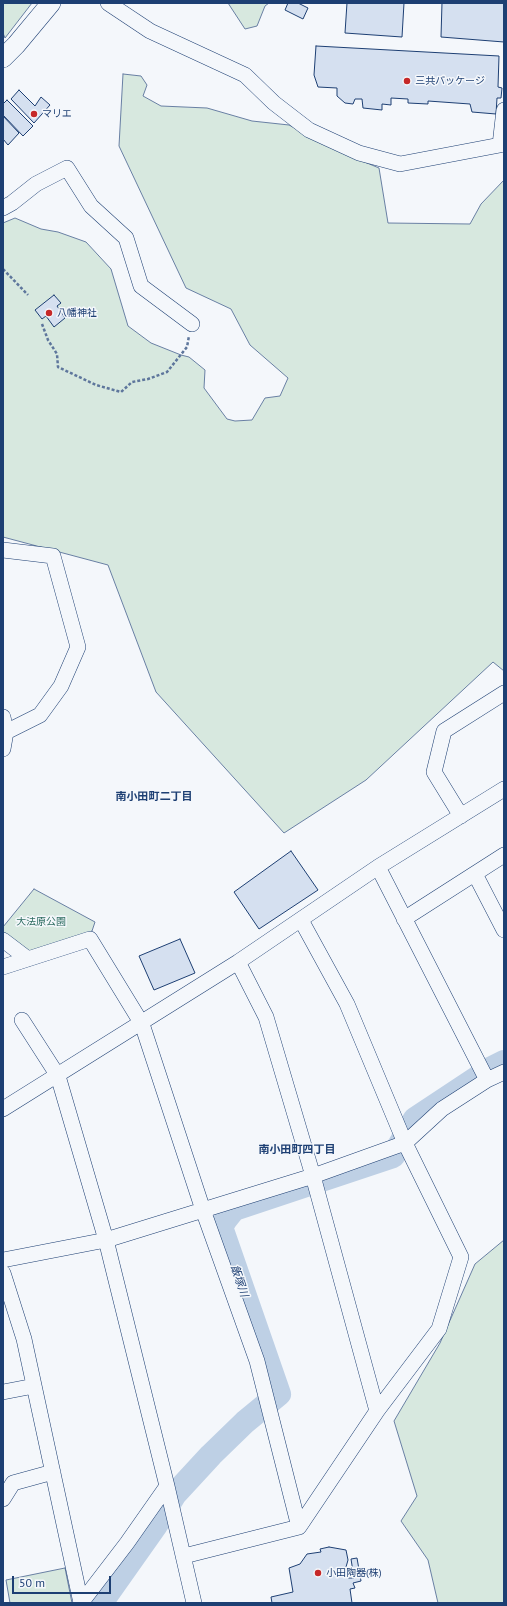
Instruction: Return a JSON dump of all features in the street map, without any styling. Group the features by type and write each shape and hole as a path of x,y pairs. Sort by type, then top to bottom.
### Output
{"main road":[{"path":"3,58 16,46 52,3"}],"street":[{"path":"108,3 150,31 245,75 274,103 309,130 359,153 400,164 500,145 504,110"},
{"path":"3,208 12,203 36,184 67,168 91,206 126,238 141,286 192,324"},
{"path":"3,550 53,556 78,647 61,686 40,715 4,727 3,749"},
{"path":"461,816 434,772 444,731 504,693"},
{"path":"3,1109 142,1024 238,962 378,867 504,789"},
{"path":"404,918 504,855"},
{"path":"378,867 487,1080"},
{"path":"475,874 504,930"},
{"path":"184,1556 299,1527 377,1412 440,1329 460,1257 405,1143 347,1004 301,920"},
{"path":"3,967 90,939 142,1024 204,1210 257,1361 299,1527"},
{"path":"3,940 28,959"},
{"path":"238,962 266,1017 313,1176 377,1412"},
{"path":"22,1020 58,1076 106,1240 184,1556 194,1603"},
{"path":"3,1260 106,1240 313,1176 405,1143 442,1109 487,1080 504,1072"},
{"path":"3,1273 24,1339 81,1603"},
{"path":"3,1392 34,1386"},
{"path":"3,1499 13,1483 53,1472"},
{"path":"81,1603 127,1543 167,1486"}],"path":[{"path":"3,269 28,295"},
{"path":"42,324 57,354 58,367 96,385 121,392 132,382 148,379 166,372 187,347 192,324"}],"green space":[{"path":"3,3 32,3 5,38 3,33"},
{"path":"228,3 269,3 265,6 257,26 245,29"},
{"path":"123,74 141,76 147,85 143,96 161,106 207,108 252,121 289,125 343,153 379,168 388,223 470,224 481,204 504,180 504,671 493,662 366,780 284,833 156,692 108,565 3,537 3,223 15,218 41,229 58,232 86,242 111,269 128,326 151,343 189,357 205,370 204,388 227,419 235,421 252,420 265,398 280,396 288,378 250,345 231,309 186,288 119,146"},
{"name":"大法原公園","path":"34,889 95,922 92,931 31,953 3,933 3,927"},
{"path":"504,1240 504,1603 438,1603 428,1560 401,1521 417,1496 394,1421 440,1343 475,1264"},
{"path":"65,1568 72,1603 10,1603 6,1580"}],"building":[{"path":"288,3 298,3 308,8 303,19 285,10"},
{"path":"347,3 404,3 402,37 345,33"},
{"path":"442,3 504,3 504,42 441,37"},
{"name":"三共パッケージ","path":"316,46 499,56 498,87 502,88 501,98 497,98 496,114 472,112 470,104 428,101 428,104 408,103 408,99 391,98 391,105 382,104 382,110 363,108 362,99 355,99 353,104 345,103 337,96 337,88 318,87 314,75"},
{"name":"マリエ","path":"19,90 35,106 41,97 50,105 34,123 11,99"},
{"path":"7,100 33,126 23,136 3,115 3,104"},
{"path":"3,116 19,133 8,145 3,139"},
{"name":"八幡神社","path":"54,295 61,303 57,306 65,318 54,327 46,316 42,319 35,310"},
{"path":"291,851 318,890 259,929 234,892"},
{"path":"180,939 195,973 154,990 139,956"},
{"name":"小田陶器(株)","path":"329,1547 346,1550 348,1560 346,1567 348,1578 354,1578 351,1559 357,1558 361,1581 353,1583 355,1588 350,1589 352,1603 272,1603 271,1597 293,1592 289,1568 300,1564 307,1554 321,1552 320,1549"}],"waterway":[{"name":"飯塚川","path":"101,1603 156,1525 175,1494 211,1455 245,1422 279,1394 221,1227 226,1219 234,1209 393,1156 415,1119 492,1068 504,1062"}],"place":[{"name":"三共パッケージ","path":"407,81"},
{"name":"マリエ","path":"34,114"},
{"name":"八幡神社","path":"49,313"},
{"name":"小田陶器(株)","path":"318,1573"}],"district":[{"name":"南小田町二丁目","path":"154,797"},
{"name":"南小田町四丁目","path":"297,1150"}]}
